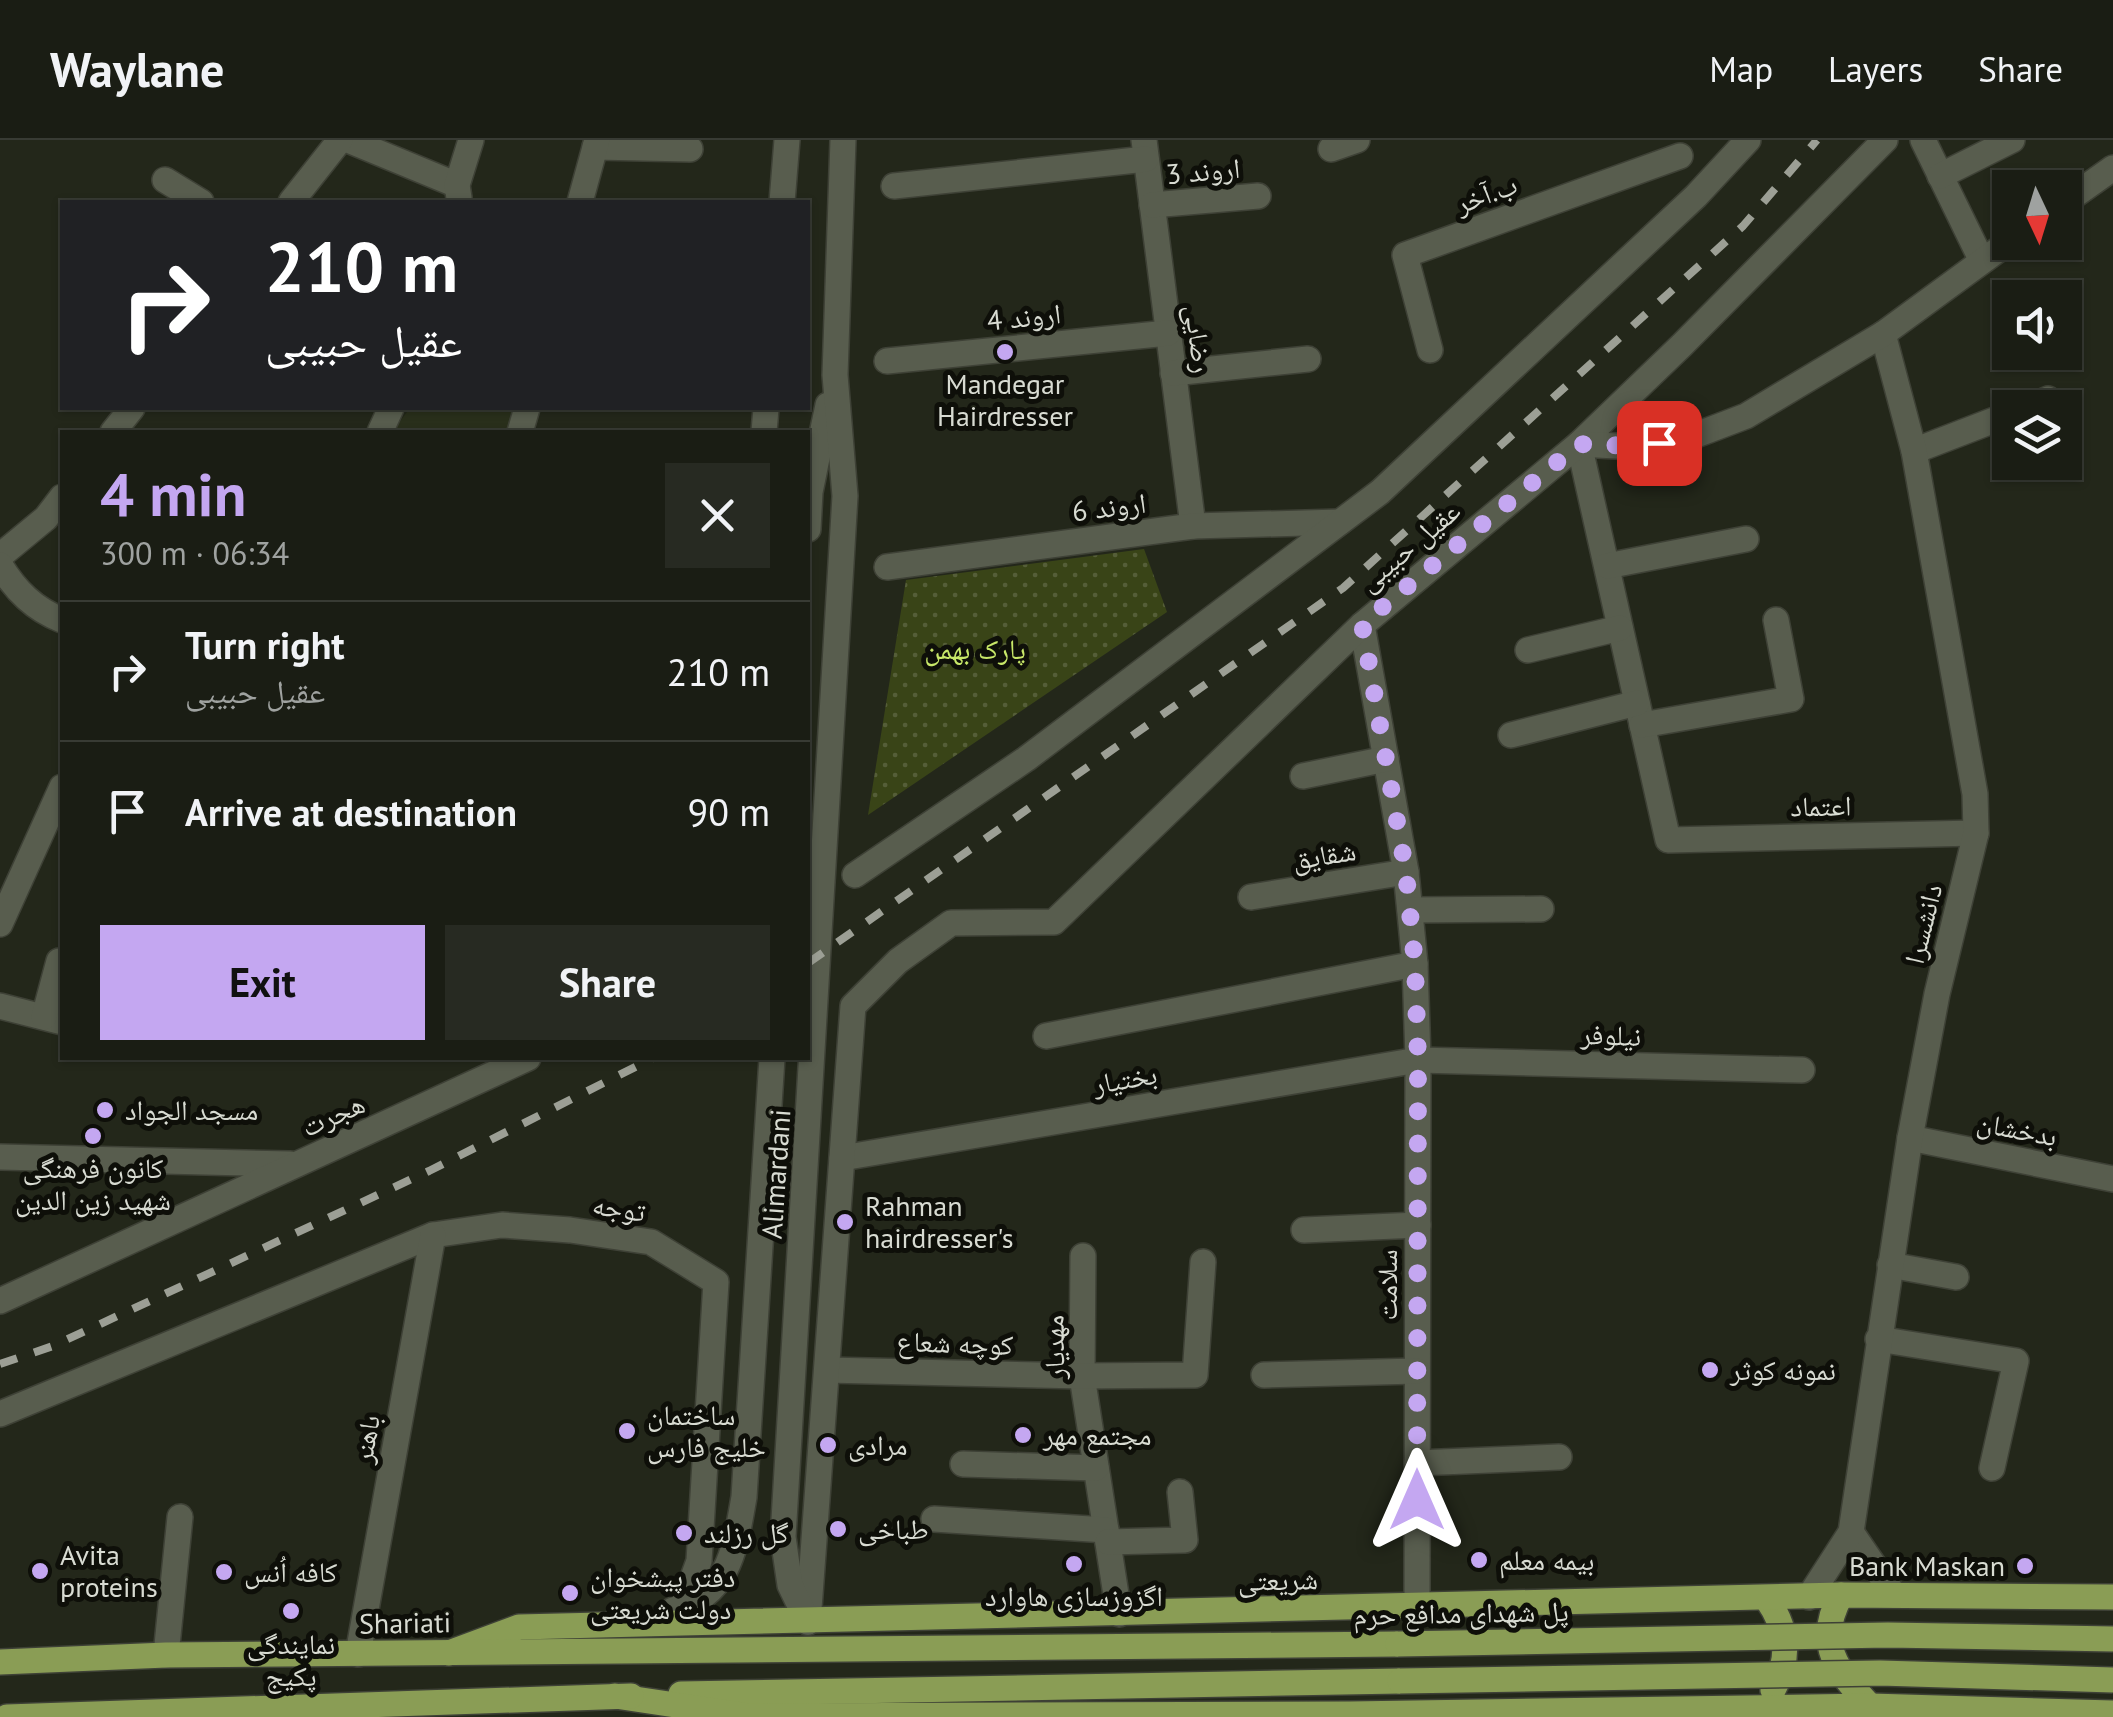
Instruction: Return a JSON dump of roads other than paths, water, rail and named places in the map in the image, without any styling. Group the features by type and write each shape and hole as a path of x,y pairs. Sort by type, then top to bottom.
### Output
{"main road":[{"name":"شریعتی","path":"449,1653 519,1627 1842,1595 2113,1597"},
{"path":"1842,1595 1830,1622 1832,1655 1871,1711"},
{"path":"1763,1708 1778,1680 1786,1646 1785,1630 1767,1599"},
{"name":"پل شهدای مدافع حرم","path":"810,1650 1888,1634 2113,1639"},
{"name":"Shariati","path":"0,1662 166,1656 810,1650"},
{"path":"6,1717 528,1708 615,1696 814,1689 1880,1674 2113,1680"},
{"path":"615,1696 750,1716 1349,1716 1763,1708 2113,1713"}],"street":[{"path":"293,200 340,140"},
{"path":"348,140 458,194 472,140"},
{"path":"782,200 787,140"},
{"path":"808,1622 790,1586 783,1536 845,496 834,375 843,140"},
{"path":"856,875 1026,759 1394,479 1696,196 1748,140"},
{"name":"عقیل حبیبی","path":"842,1158 853,1006 898,961 951,924 1054,922 1362,624 1579,444 1885,140"},
{"path":"1923,140 1982,261"},
{"path":"1940,176 2012,140"},
{"path":"581,200 596,143 690,148"},
{"path":"1678,148 1696,196"},
{"name":"ب.آخر","path":"1430,350 1405,255 1678,148"},
{"path":"894,186 1145,149"},
{"name":"رضایی","path":"1145,149 1192,526"},
{"path":"2082,190 2113,168"},
{"path":"165,180 198,200"},
{"name":"اروند 3","path":"1152,205 1258,196"},
{"path":"1640,714 1579,444 1636,446 1683,440 1746,416 1883,334 1992,254"},
{"name":"اروند 4","path":"887,361 1168,333"},
{"name":"دانشسرا","path":"1809,1597 1851,1532 1910,1138 1937,994 1976,832 1975,794 1914,451 1883,334"},
{"path":"1173,373 1308,359"},
{"path":"810,492 834,375"},
{"path":"1914,451 1992,421"},
{"path":"0,556 46,518 60,500"},
{"name":"اروند 6","path":"887,566 1192,526 1340,522"},
{"path":"1606,566 1746,539"},
{"path":"0,565 13,586 42,612 60,619"},
{"path":"1510,735 1640,714 1791,698 1776,620"},
{"name":"سلامت","path":"1362,624 1406,872 1415,964 1416,1606"},
{"path":"1528,650 1620,628"},
{"name":"اعتماد","path":"1640,714 1668,840 1976,832"},
{"path":"1303,776 1386,759"},
{"path":"0,924 11,870 56,817"},
{"name":"شقایق","path":"1251,896 1406,872"},
{"path":"1410,910 1541,908"},
{"path":"0,1006 53,1019 60,961"},
{"path":"1046,1036 1415,964"},
{"name":"هجرت","path":"0,1301 524,1060"},
{"name":"Alimardani","path":"682,1608 710,1594 724,1572 735,1548 744,1497 772,1060"},
{"name":"نیلوفر","path":"1418,1060 1802,1070"},
{"name":"بختیار","path":"842,1158 1418,1060"},
{"name":"بدخشان","path":"1910,1138 2113,1179"},
{"path":"0,1157 297,1164"},
{"path":"808,1622 842,1158"},
{"path":"1304,1230 1418,1225"},
{"name":"توجه","path":"0,1414 433,1235 502,1226 570,1230 650,1242 716,1282 699,1561 682,1608"},
{"name":"باهنر","path":"358,1654 433,1235"},
{"name":"مهدیار","path":"1082,1256 1082,1376 1118,1614"},
{"name":"کوچه شعاع","path":"826,1370 1195,1376 1203,1262"},
{"path":"1890,1265 1956,1276"},
{"path":"1878,1339 2016,1362 1992,1468"},
{"path":"1264,1375 1417,1371"},
{"path":"1417,1463 1559,1457"},
{"path":"963,1464 1096,1468"},
{"path":"934,1519 1185,1540 1180,1492"},
{"path":"166,1656 180,1517"},
{"path":"1851,1532 1894,1595"},
{"path":"614,1626 682,1608"}],"railway":[{"path":"810,962 1343,588 1743,226 1817,140"},
{"path":"0,1364 53,1346 429,1171 649,1060"}],"place":[{"name":"Mandegar Hairdresser","path":"1005,352"},
{"name":"مسجد الجواد","path":"105,1110"},
{"name":"کانون فرهنگی شهید زین الدین","path":"93,1136"},
{"name":"Rahman hairdresser's","path":"845,1222"},
{"name":"نمونه کوثر","path":"1710,1370"},
{"name":"ساختمان خلیج فارس","path":"627,1431"},
{"name":"مجتمع مهر","path":"1023,1435"},
{"name":"مرادی","path":"828,1445"},
{"name":"طباخی","path":"838,1529"},
{"name":"گل رزلند","path":"684,1533"},
{"name":"بیمه معلم","path":"1479,1560"},
{"name":"اگزوزسازی هاوارد","path":"1074,1564"},
{"name":"Bank Maskan","path":"2025,1566"},
{"name":"Avita proteins","path":"40,1571"},
{"name":"کافه اُنس","path":"224,1572"},
{"name":"دفتر پیشخوان دولت شریعتی","path":"570,1593"},
{"name":"نمایندگی پکیج","path":"291,1611"}],"park label":[{"name":"پارک بهمن","path":"975,649"}]}
